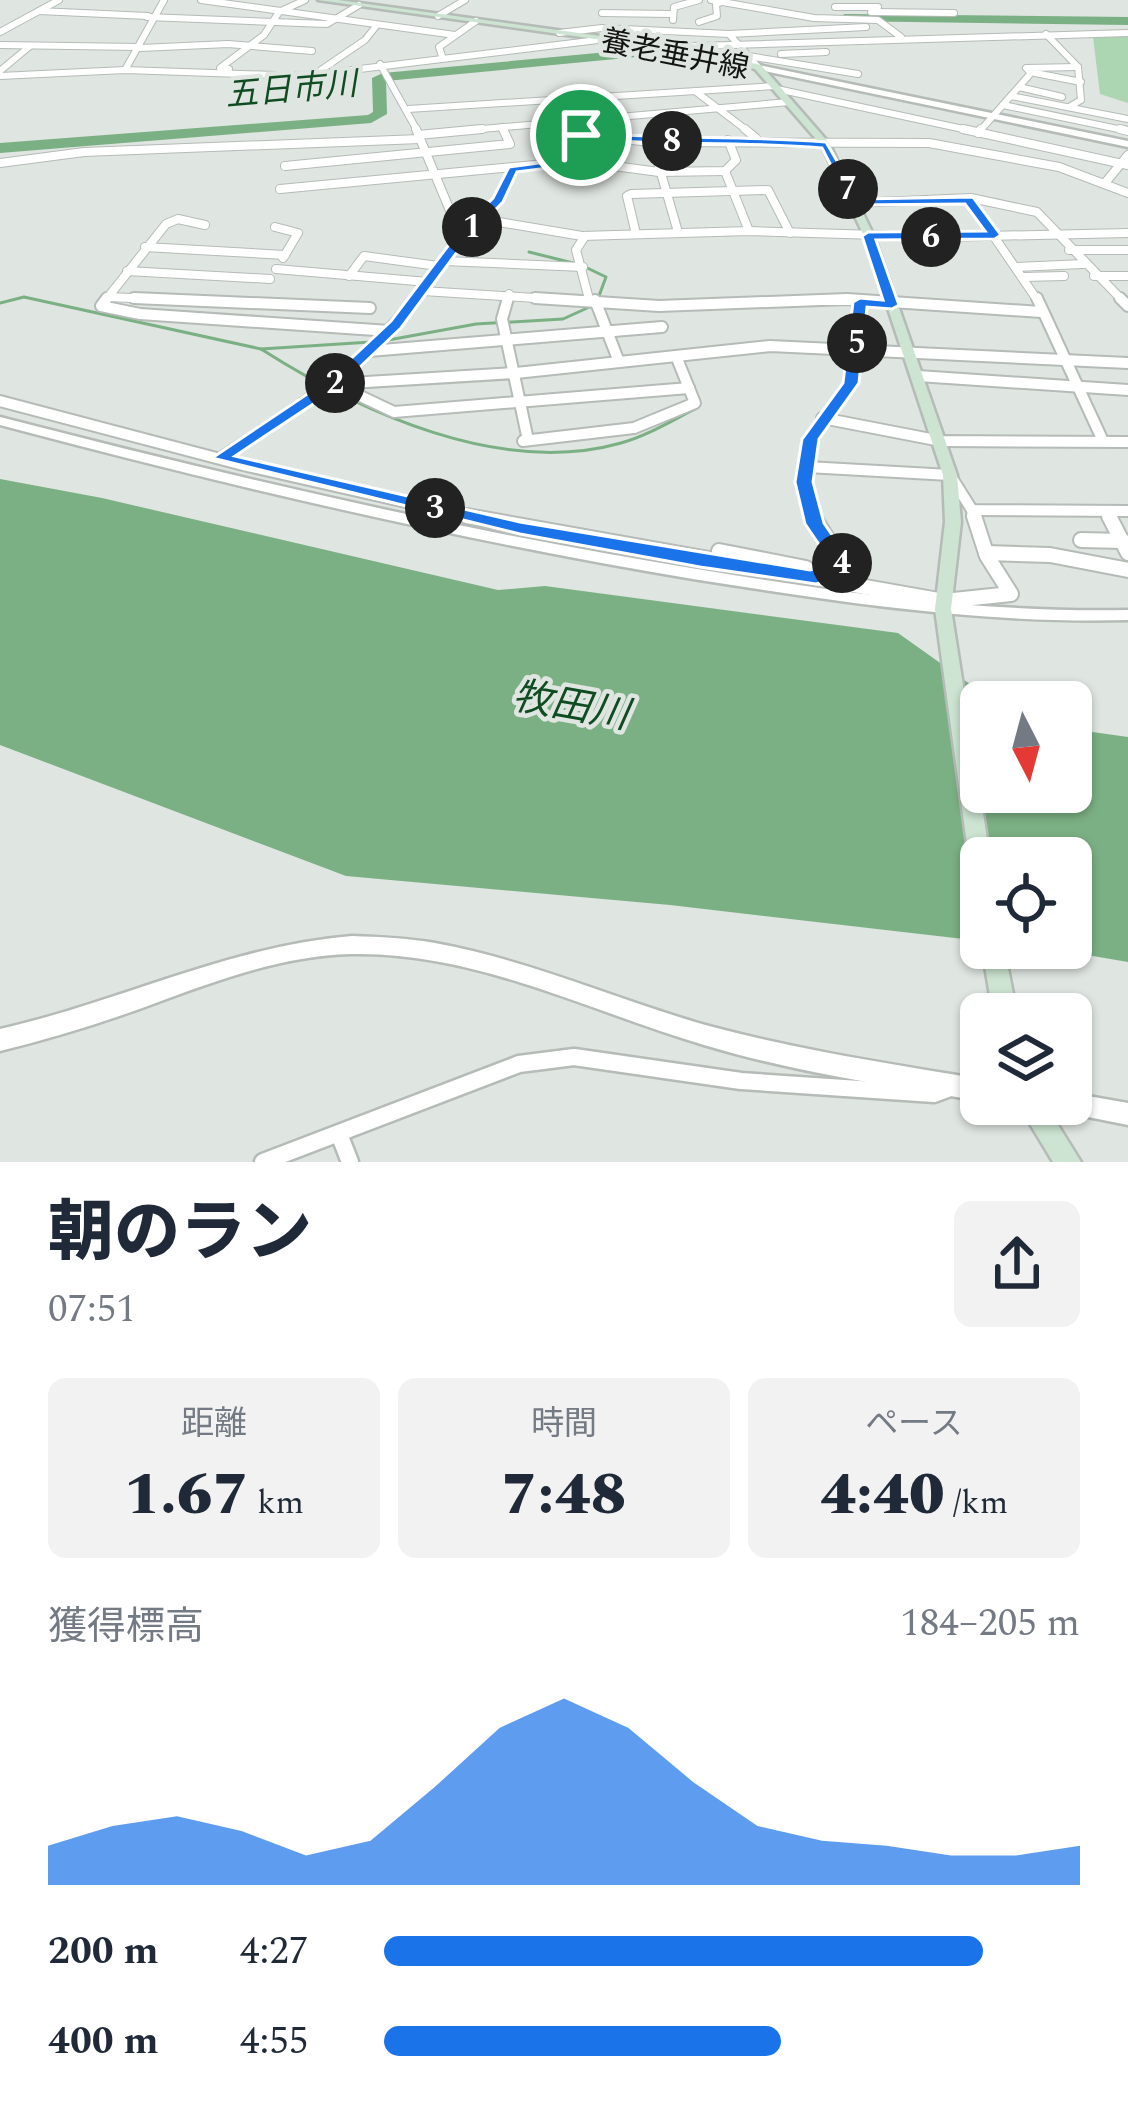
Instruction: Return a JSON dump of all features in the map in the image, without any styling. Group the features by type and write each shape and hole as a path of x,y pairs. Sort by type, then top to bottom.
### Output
{"main road":[{"name":"養老垂井線","path":"322,0 756,59 826,145 868,236 950,475 953,522 944,605 977,837"},
{"path":"1044,1125 1068,1162"}],"street":[{"path":"0,28 59,0"},
{"path":"125,70 140,48 148,16 164,0"},
{"path":"201,0 454,35"},
{"path":"272,76 220,68 251,46 279,12 304,0"},
{"path":"438,16 464,0"},
{"path":"601,0 603,35"},
{"path":"632,15 634,0"},
{"path":"602,13 670,14 679,4 699,0"},
{"path":"711,0 778,12 954,13"},
{"path":"778,0 778,12"},
{"path":"833,14 845,0"},
{"path":"699,22 717,16 716,4 722,2"},
{"path":"38,11 326,24 359,5"},
{"path":"833,14 933,6"},
{"path":"670,14 679,31"},
{"path":"833,14 878,20 901,37"},
{"path":"442,56 439,47 476,21"},
{"path":"284,76 326,67 365,40 377,25"},
{"path":"653,28 731,31 890,26"},
{"path":"653,28 674,48 1128,33"},
{"path":"0,73 125,70 284,76 653,28 731,31"},
{"path":"731,31 756,59 868,89 1128,144"},
{"path":"1046,34 1078,67 1081,100 1069,107"},
{"path":"0,45 251,46 312,51"},
{"path":"739,45 825,48 756,59"},
{"path":"0,73 30,46"},
{"path":"788,46 801,63"},
{"path":"756,59 858,74"},
{"path":"380,64 408,110 461,237"},
{"path":"1078,67 1026,68 1030,73 1081,82"},
{"path":"965,147 1030,73"},
{"path":"408,110 776,87 1126,161"},
{"path":"1018,87 1062,97"},
{"path":"851,104 868,89"},
{"path":"695,91 758,140"},
{"path":"1011,96 1128,119"},
{"path":"0,163 84,152 419,137 789,102"},
{"path":"1003,105 1128,131"},
{"path":"285,166 510,144 502,127"},
{"path":"577,161 572,156 574,140 581,135 652,142 914,142 965,147 1059,167 1128,193"},
{"path":"616,137 618,167"},
{"path":"280,189 577,161 659,172 724,171 733,168 736,160 728,140"},
{"path":"652,142 678,232"},
{"path":"1105,183 1126,161"},
{"path":"221,458 334,384 390,331 461,237 499,199 513,170"},
{"path":"724,171 748,231"},
{"path":"636,234 627,196 768,190 790,233"},
{"path":"969,200 1023,277 1103,441"},
{"path":"855,202 969,200 1027,208 1037,212 1128,307"},
{"path":"205,225 178,219 166,224 101,306 140,314 390,331"},
{"path":"481,219 585,236 748,231 868,236 1128,233"},
{"path":"242,319 298,233 275,227"},
{"path":"585,236 576,250 619,362"},
{"path":"145,247 285,255"},
{"path":"1069,250 1128,250"},
{"path":"1116,250 1128,262"},
{"path":"349,276 364,256 583,267"},
{"path":"1016,267 1083,265"},
{"path":"127,271 349,276 659,306 792,299 1041,312"},
{"path":"1023,277 1064,276"},
{"path":"1094,276 1128,276"},
{"path":"509,294 502,319 526,440 650,427 695,403 676,356"},
{"path":"106,297 255,304 372,303 363,326"},
{"path":"719,551 763,557 817,575 847,570 822,536 805,499 811,439 851,383 860,302"},
{"path":"368,352 662,328"},
{"path":"334,384 516,373 770,346 1128,363"},
{"path":"918,376 1128,390"},
{"path":"334,384 394,412 689,388"},
{"path":"0,401 520,528 817,575 944,605 1011,594 986,553 972,510 950,475 807,467"},
{"path":"822,418 941,441 1128,442"},
{"path":"0,421 285,493 508,541 705,576 1070,617 1128,615"},
{"path":"972,510 1128,511"},
{"path":"1106,511 1126,547"},
{"path":"1081,540 1126,547"},
{"path":"986,553 1050,555 1128,570"},
{"path":"0,1040 291,952 352,945 444,955 554,983 754,1048 960,1086"},
{"path":"263,1162 519,1064 574,1057 741,1081 934,1094 957,1086"},
{"path":"1092,1108 1128,1114"},
{"path":"339,1133 350,1162"}],"shaded area":[{"path":"1093,37 1128,37 1128,103 1100,94"}],"water":[{"name":"牧田川","path":"0,479 102,498 498,590 545,586 898,633 965,681 960,681 960,813 1092,813 1092,732 1128,737 1128,962 1092,956 1092,837 960,837 960,939 670,905 346,876 0,745"}],"waterway":[{"path":"844,18 1128,21"},
{"name":"五日市川","path":"0,148 371,119 380,114 379,78 383,77 705,47"},
{"path":"383,341 476,324 563,319 596,304 606,277 581,265 529,252"},
{"path":"0,303 24,297 261,349"},
{"path":"261,349 371,342"},
{"path":"261,349 387,415 480,445 528,452 621,443 697,408"}],"route":[{"path":"581,135 652,142 758,140 826,145 855,202 969,200 995,235 868,236 892,305 860,302 851,383 811,439 804,482 814,524 847,570 816,577 700,561 520,528 221,458 334,384 396,325 461,237 499,199 513,170 577,161 572,156 574,140 581,135"}]}
